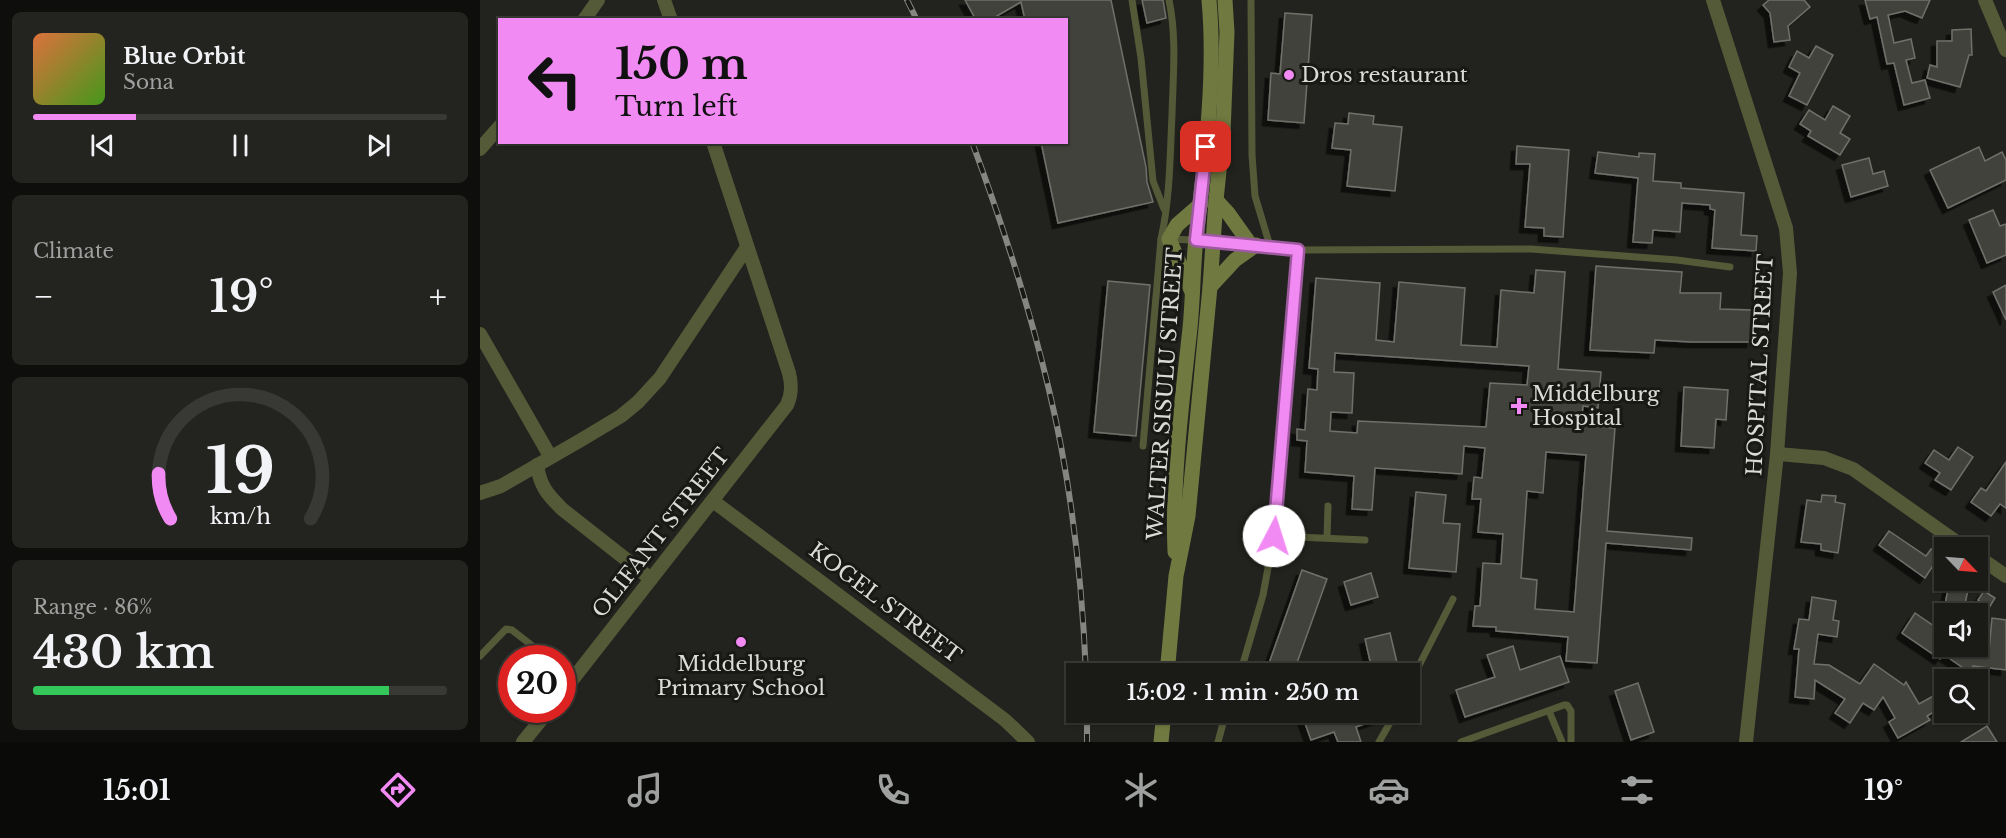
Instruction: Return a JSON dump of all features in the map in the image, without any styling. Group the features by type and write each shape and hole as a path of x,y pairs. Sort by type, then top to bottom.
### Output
{"main road":[{"name":"WALTER SISULU STREET","path":"1168,663 1176,576 1188,516 1214,242 1208,202 1209,0"},
{"name":"WALTER SISULU STREET","path":"1176,576 1173,518 1179,427 1193,294 1196,240 1208,202 1223,133 1227,32 1225,0"},
{"path":"1193,294 1165,239 1177,225 1208,202 1228,213 1259,245 1235,260 1210,286"},
{"path":"1161,742 1163,723"}],"street":[{"path":"585,18 598,0"},
{"path":"664,0 670,18"},
{"name":"HOSPITAL STREET","path":"1713,0 1786,228 1790,273 1777,454 1746,742"},
{"path":"1985,0 2006,50"},
{"path":"480,149 498,128"},
{"path":"480,493 501,486 621,416 651,389 747,247 714,144"},
{"name":"OLIFANT STREET","path":"576,676 787,405 790,398 789,373 747,247"},
{"path":"480,334 550,456"},
{"path":"1777,454 1824,458 1853,469 1949,537"},
{"path":"537,465 540,483 551,498 651,579"},
{"name":"KOGEL STREET","path":"712,501 978,699 1017,729 1028,742"},
{"path":"1988,564 2006,576"},
{"path":"523,742 538,723"}],"lane":[{"path":"1132,0 1141,58 1153,181 1165,211"},
{"path":"1143,446 1165,239 1175,39 1169,0"},
{"path":"1251,0 1252,165 1259,245"},
{"path":"1165,239 1298,250 1531,249 1677,260 1730,267"},
{"path":"1243,663 1263,595 1274,536 1298,250"},
{"path":"1327,538 1328,506"},
{"path":"1274,536 1365,540"},
{"path":"1420,663 1453,599"},
{"path":"480,656 506,629 513,630 532,645"},
{"path":"1466,741 1564,705 1569,708 1571,742"},
{"path":"1549,711 1562,742"},
{"path":"1218,742 1224,723"},
{"path":"1379,742 1390,723"}],"building":[{"path":"965,0 1111,0 1146,167 1147,182 1153,202 1058,223 1041,144 1068,144 1068,18 1025,18 1021,2 993,18 975,18"},
{"path":"1142,0 1163,0 1166,18 1147,23"},
{"path":"1769,0 1804,0 1810,7 1788,26 1790,40 1774,42 1770,13 1763,5"},
{"path":"1865,0 1930,0 1922,18 1905,11 1888,15 1894,43 1911,39 1915,58 1906,60 1912,83 1925,80 1930,98 1904,105 1894,63 1887,64 1877,17 1870,19"},
{"path":"1285,13 1312,15 1304,123 1268,120 1271,73 1280,74"},
{"path":"1971,29 1972,55 1969,55 1960,87 1927,78 1930,65 1937,67 1937,41 1952,41 1952,30"},
{"path":"1816,46 1833,55 1807,105 1789,96 1800,73 1789,67 1797,51 1809,58"},
{"path":"1833,106 1850,116 1840,133 1850,139 1840,155 1808,136 1811,131 1800,124 1809,110 1825,120"},
{"path":"1349,113 1374,116 1373,124 1402,127 1395,191 1347,186 1351,150 1332,148 1335,123 1348,124"},
{"path":"1517,146 1569,150 1563,237 1544,236 1544,228 1525,227 1530,164 1516,164"},
{"path":"1979,147 1985,161 2002,152 2006,160 2006,180 1948,208 1930,170"},
{"path":"1598,152 1639,157 1639,153 1655,154 1653,181 1681,183 1681,188 1744,193 1741,235 1757,236 1756,251 1712,248 1715,210 1710,209 1710,205 1682,203 1680,232 1653,230 1652,243 1633,242 1638,178 1595,173"},
{"path":"1869,158 1873,174 1884,171 1888,186 1851,197 1842,165"},
{"path":"1993,210 2000,226 2006,224 2006,255 1987,263 1969,220"},
{"path":"1596,266 1682,272 1680,293 1721,293 1720,309 1753,310 1752,342 1655,340 1654,353 1590,350"},
{"path":"1536,270 1565,272 1558,369 1601,372 1598,408 1583,406 1581,426 1615,428 1607,531 1692,538 1691,550 1606,543 1597,663 1566,661 1568,637 1496,631 1496,627 1473,626 1475,606 1480,606 1483,563 1501,564 1503,534 1478,532 1481,499 1472,499 1474,477 1482,478 1485,448 1464,446 1462,474 1375,468 1372,510 1352,509 1354,476 1305,472 1307,441 1297,440 1297,429 1305,430 1308,389 1317,390 1318,369 1309,368 1316,278 1380,283 1376,340 1394,342 1399,282 1465,288 1461,345 1497,347 1501,290 1534,293","holes":["1335,353 1529,366 1527,385 1490,383 1486,427 1358,421 1357,433 1330,431 1331,412 1352,413 1354,373 1334,372","1546,452 1586,455 1574,612 1535,609 1537,580 1521,578 1527,491 1543,493"]},
{"path":"1108,281 1150,285 1136,436 1094,432"},
{"path":"2006,285 2006,320 1993,292"},
{"path":"1684,387 1728,390 1726,420 1716,419 1714,448 1681,446"},
{"path":"1958,447 1973,457 1951,490 1935,480 1940,473 1925,463 1934,450 1949,460"},
{"path":"2006,462 2006,508 2000,504 1991,516 1971,502 1981,488 1986,491"},
{"path":"1416,492 1446,495 1443,523 1460,524 1456,572 1409,568"},
{"path":"1822,495 1836,496 1835,502 1845,504 1838,553 1821,550 1821,544 1801,542 1807,500 1821,502"},
{"path":"1889,531 1926,556 1931,549 1934,551 1934,564 1925,578 1879,545"},
{"path":"1302,570 1327,579 1297,663 1269,663"},
{"path":"1371,573 1378,597 1351,605 1344,582"},
{"path":"1948,591 1968,591 1965,603 1945,603"},
{"path":"1984,591 1995,598 1989,608 1988,603 1978,600"},
{"path":"1812,597 1836,601 1833,620 1839,621 1837,637 1818,634 1814,664 1829,665 1860,684 1874,664 1904,685 1906,682 1919,704 1934,696 1934,712 1927,716 1930,720 1898,738 1889,722 1895,718 1883,697 1874,710 1863,703 1850,723 1835,713 1845,699 1815,680 1814,699 1795,697 1799,649 1794,649 1799,619 1809,620"},
{"path":"1915,613 1934,626 1934,655 1902,633"},
{"path":"1992,618 2006,620 2006,670 1973,666 1971,669 1965,669 1947,657 1988,657"},
{"path":"1390,633 1397,663 1370,663 1365,639"},
{"path":"1513,646 1520,670 1560,656 1569,682 1465,717 1456,690 1495,677 1487,655"},
{"path":"1638,683 1654,732 1631,740 1615,691"},
{"path":"1305,723 1367,723 1356,727 1361,742 1338,742 1334,732 1311,740"},
{"path":"1987,726 1997,742 1961,742"}],"railway":[{"path":"907,0 916,18"},
{"path":"973,144 1024,296 1057,425 1074,531 1082,602 1085,663"},
{"path":"1087,723 1087,742"}],"place":[{"name":"Dros restaurant","path":"1289,75"},
{"name":"Middelburg Hospital","path":"1519,406"},
{"name":"Middelburg Primary School","path":"741,642"}],"route":[{"path":"1206,147 1196,240 1298,250 1290,368 1274,536"}]}
